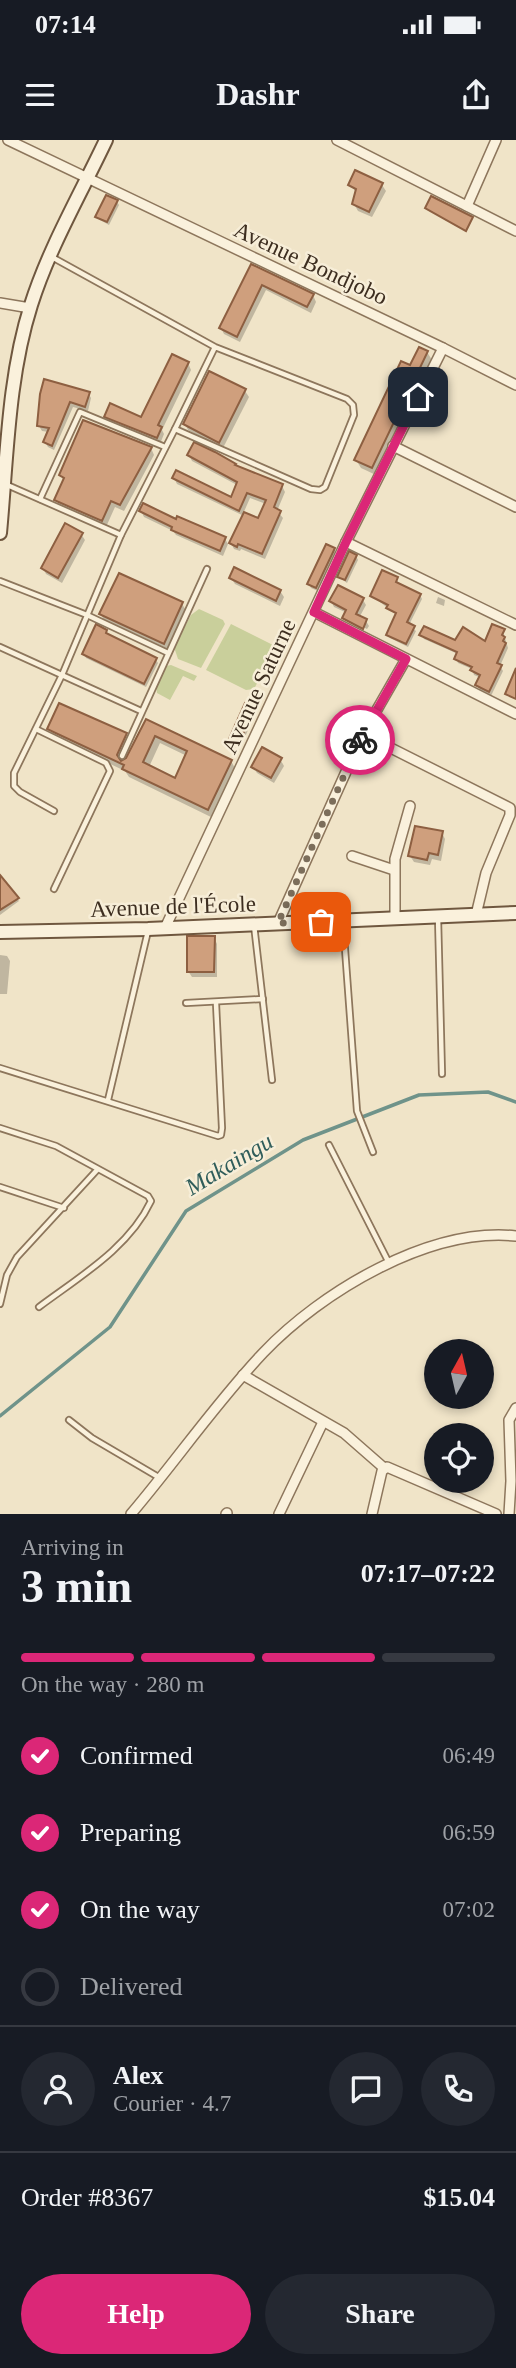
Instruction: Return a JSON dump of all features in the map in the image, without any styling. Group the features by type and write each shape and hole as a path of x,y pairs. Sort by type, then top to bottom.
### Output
{"main road":[{"path":"0,533 4,450 16,371 30,308 49,255 106,140"},
{"name":"Avenue de l'École","path":"0,932 148,929 516,913"}],"street":[{"path":"0,146 5,140"},
{"name":"Avenue Bondjobo","path":"5,140 516,385"},
{"path":"337,140 516,231"},
{"path":"467,206 496,140"},
{"path":"0,303 30,308"},
{"name":"Avenue Saturne","path":"165,928 346,542 443,348"},
{"path":"393,446 516,507"},
{"path":"346,542 516,625"},
{"path":"314,612 516,714"},
{"path":"278,923 363,734 406,659"},
{"path":"363,734 510,808 510,815 485,873 476,915"},
{"path":"395,918 394,870 400,835 410,806"},
{"path":"352,856 394,870"},
{"path":"131,1514 201,1424 263,1352 291,1326 388,1261 445,1242 516,1236"},
{"path":"243,1376 344,1433 384,1468 391,1468 496,1514"},
{"path":"509,1514 514,1481 509,1420 516,1408"},
{"path":"279,1514 323,1422"},
{"path":"372,1514 384,1468"}],"lane":[{"path":"49,255 215,347 347,399 353,405 354,415 329,481 320,490 312,489 176,429"},
{"path":"54,811 20,792 12,780 13,773 62,675 121,535 215,347"},
{"path":"40,499 80,412 165,447"},
{"path":"3,477 40,499 121,535"},
{"path":"122,756 207,569"},
{"path":"0,581 87,615 168,653"},
{"path":"0,647 141,711"},
{"path":"36,729 106,763 110,771 54,888"},
{"path":"438,916 442,1074"},
{"path":"343,921 357,1111 373,1152"},
{"path":"254,924 272,1080"},
{"path":"108,1100 148,929"},
{"path":"186,1003 263,999"},
{"path":"0,1068 220,1135 222,1128 216,1003"},
{"path":"0,1128 56,1146 150,1198 150,1204 131,1232 113,1251 39,1307"},
{"path":"329,1145 388,1261"},
{"path":"0,1304 9,1268 97,1170"},
{"path":"0,1187 64,1208"},
{"path":"69,1420 92,1438 161,1478"}],"green space":[{"path":"199,609 223,620 225,624 201,668 178,659 174,647 191,615"},
{"path":"231,624 273,645 273,653 254,689 246,690 206,670"},
{"path":"171,665 197,676 194,681 183,676 170,700 157,693 156,686 166,666"}],"building":[{"path":"355,170 383,183 369,212 352,204 356,189 348,185"},
{"path":"106,195 118,200 107,222 95,217"},
{"path":"431,196 473,217 466,231 425,208"},
{"path":"251,264 314,294 307,307 262,285 237,337 219,328"},
{"path":"419,347 428,351 372,468 354,460 401,361 410,365"},
{"path":"172,354 189,362 158,425 162,427 157,438 104,417 110,403 141,417"},
{"path":"209,371 246,389 219,443 183,424"},
{"path":"44,379 90,392 85,407 70,402 52,446 43,442 49,428 37,426"},
{"path":"83,420 152,447 120,505 111,501 102,521 54,500 64,478 59,475"},
{"path":"194,442 235,465 283,484 274,507 281,511 262,554 229,543 244,512 258,518 266,500 247,493 239,511 172,478 176,470 231,497 237,482 187,455"},
{"path":"143,503 176,519 177,516 226,537 220,551 171,530 172,527 139,511"},
{"path":"65,523 83,533 58,578 41,568"},
{"path":"326,544 335,548 316,588 307,584"},
{"path":"349,551 357,555 345,580 337,577"},
{"path":"234,567 281,590 276,601 229,578"},
{"path":"382,570 398,577 396,582 421,594 407,622 415,626 406,644 386,635 396,613 386,608 388,605 370,596"},
{"path":"119,573 183,602 164,644 99,614"},
{"path":"338,585 364,598 356,614 367,619 363,629 342,618 346,610 329,601"},
{"path":"96,624 107,630 106,633 157,658 144,684 82,654"},
{"path":"492,624 505,629 502,635 506,643 497,663 502,665 489,692 475,685 480,675 470,670 472,667 454,659 457,652 419,635 424,626 455,640 463,627 485,641"},
{"path":"516,668 516,699 505,694"},
{"path":"59,703 127,733 117,755 121,761 126,758 146,719 232,760 208,810 122,769 124,765 47,729","holes":["155,736 187,751 175,778 143,762"]},
{"path":"245,703 255,707 238,745 228,741"},
{"path":"262,747 282,758 271,778 251,767"},
{"path":"415,826 443,831 438,855 429,853 427,860 408,856"},
{"path":"0,875 19,898 0,910"},
{"path":"187,936 215,936 214,972 187,972"}],"waterway":[{"name":"Makaingu","path":"0,1416 110,1327 186,1211 303,1140 419,1095 488,1092 516,1102"}],"way so far":[{"path":"321,922 278,923 360,740"}],"route":[{"path":"360,740 406,659 314,612 418,397"}]}
